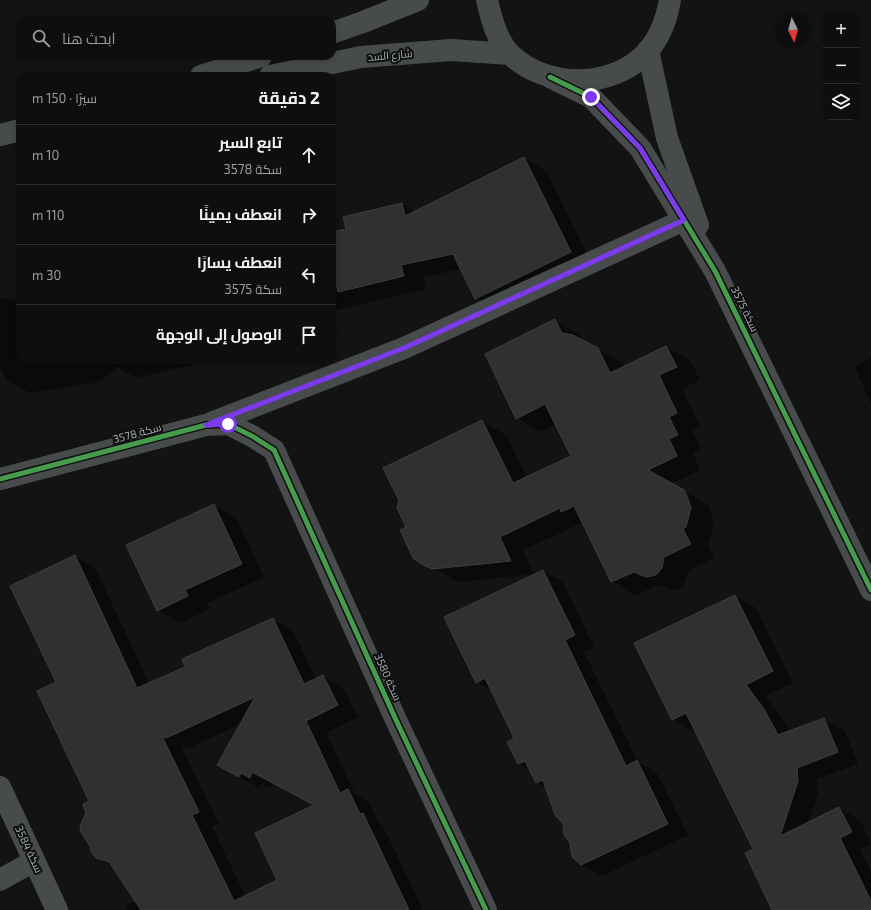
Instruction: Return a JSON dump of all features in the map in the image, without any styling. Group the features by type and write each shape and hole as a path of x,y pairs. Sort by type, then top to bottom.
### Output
{"street":[{"path":"336,32 418,0"},
{"path":"487,0 494,27 510,54"},
{"path":"550,77 577,81 603,78 628,68 648,50 659,35 668,9 681,0"},
{"name":"شارع السد","path":"289,72 361,57 451,50 510,54"},
{"name":"سكة 3575","path":"648,50 667,138 715,271"},
{"name":"سكة 3575","path":"510,54 527,66 591,97 640,148 715,271 871,590"},
{"path":"213,72 249,60"},
{"path":"0,135 16,131"},
{"path":"206,425 404,348 684,220"},
{"name":"سكة 3578","path":"0,478 206,425 228,424 252,436 274,450"},
{"name":"سكة 3580","path":"274,450 396,720 486,910"},
{"name":"سكة 3584","path":"0,787 57,910"},
{"path":"0,880 34,861"}],"building":[{"path":"524,157 571,252 475,299 453,254 401,265 404,276 338,292 336,283 336,231 346,229 343,217 402,203 405,216"},
{"path":"555,319 562,333 573,335 598,348 610,373 666,346 677,367 659,375 677,413 669,417 678,435 669,439 677,456 648,470 684,490 691,508 686,527 683,529 691,544 664,557 662,568 656,575 646,577 634,572 611,582 574,506 561,512 560,508 500,537 511,561 433,569 425,566 413,558 400,530 406,527 397,508 399,500 383,468 482,420 513,483 571,456 545,404 516,419 485,354"},
{"path":"214,504 242,564 185,590 188,596 157,611 126,545"},
{"path":"75,555 137,688 185,667 182,659 273,618 304,684 323,675 338,705 306,721 340,793 348,789 360,814 363,813 409,910 141,910 109,862 96,858 81,832 80,826 86,813 83,804 89,801 37,691 56,682 10,586","holes":["255,697 217,765 239,777 241,773 250,778 252,772 314,805 255,833 277,880 234,901 192,815 199,812 162,736 166,738"]},
{"path":"543,570 575,635 565,640 626,766 637,760 668,824 581,865 572,857 570,843 564,835 563,824 555,815 543,780 536,783 525,761 518,764 507,742 514,738 485,678 476,683 444,617"},
{"path":"735,595 773,671 746,685 764,709 778,735 824,718 838,752 797,768 798,781 780,836 839,807 852,832 840,838 871,901 871,910 772,910 745,853 753,849 686,713 672,720 634,643"}],"cycle path":[{"path":"550,77 591,97 640,148 715,271 871,590"},
{"path":"0,479 206,425 228,424 252,436 274,450 396,720 486,910"}],"route":[{"path":"228,424 206,425 404,348 684,220 640,148 591,97"}]}
